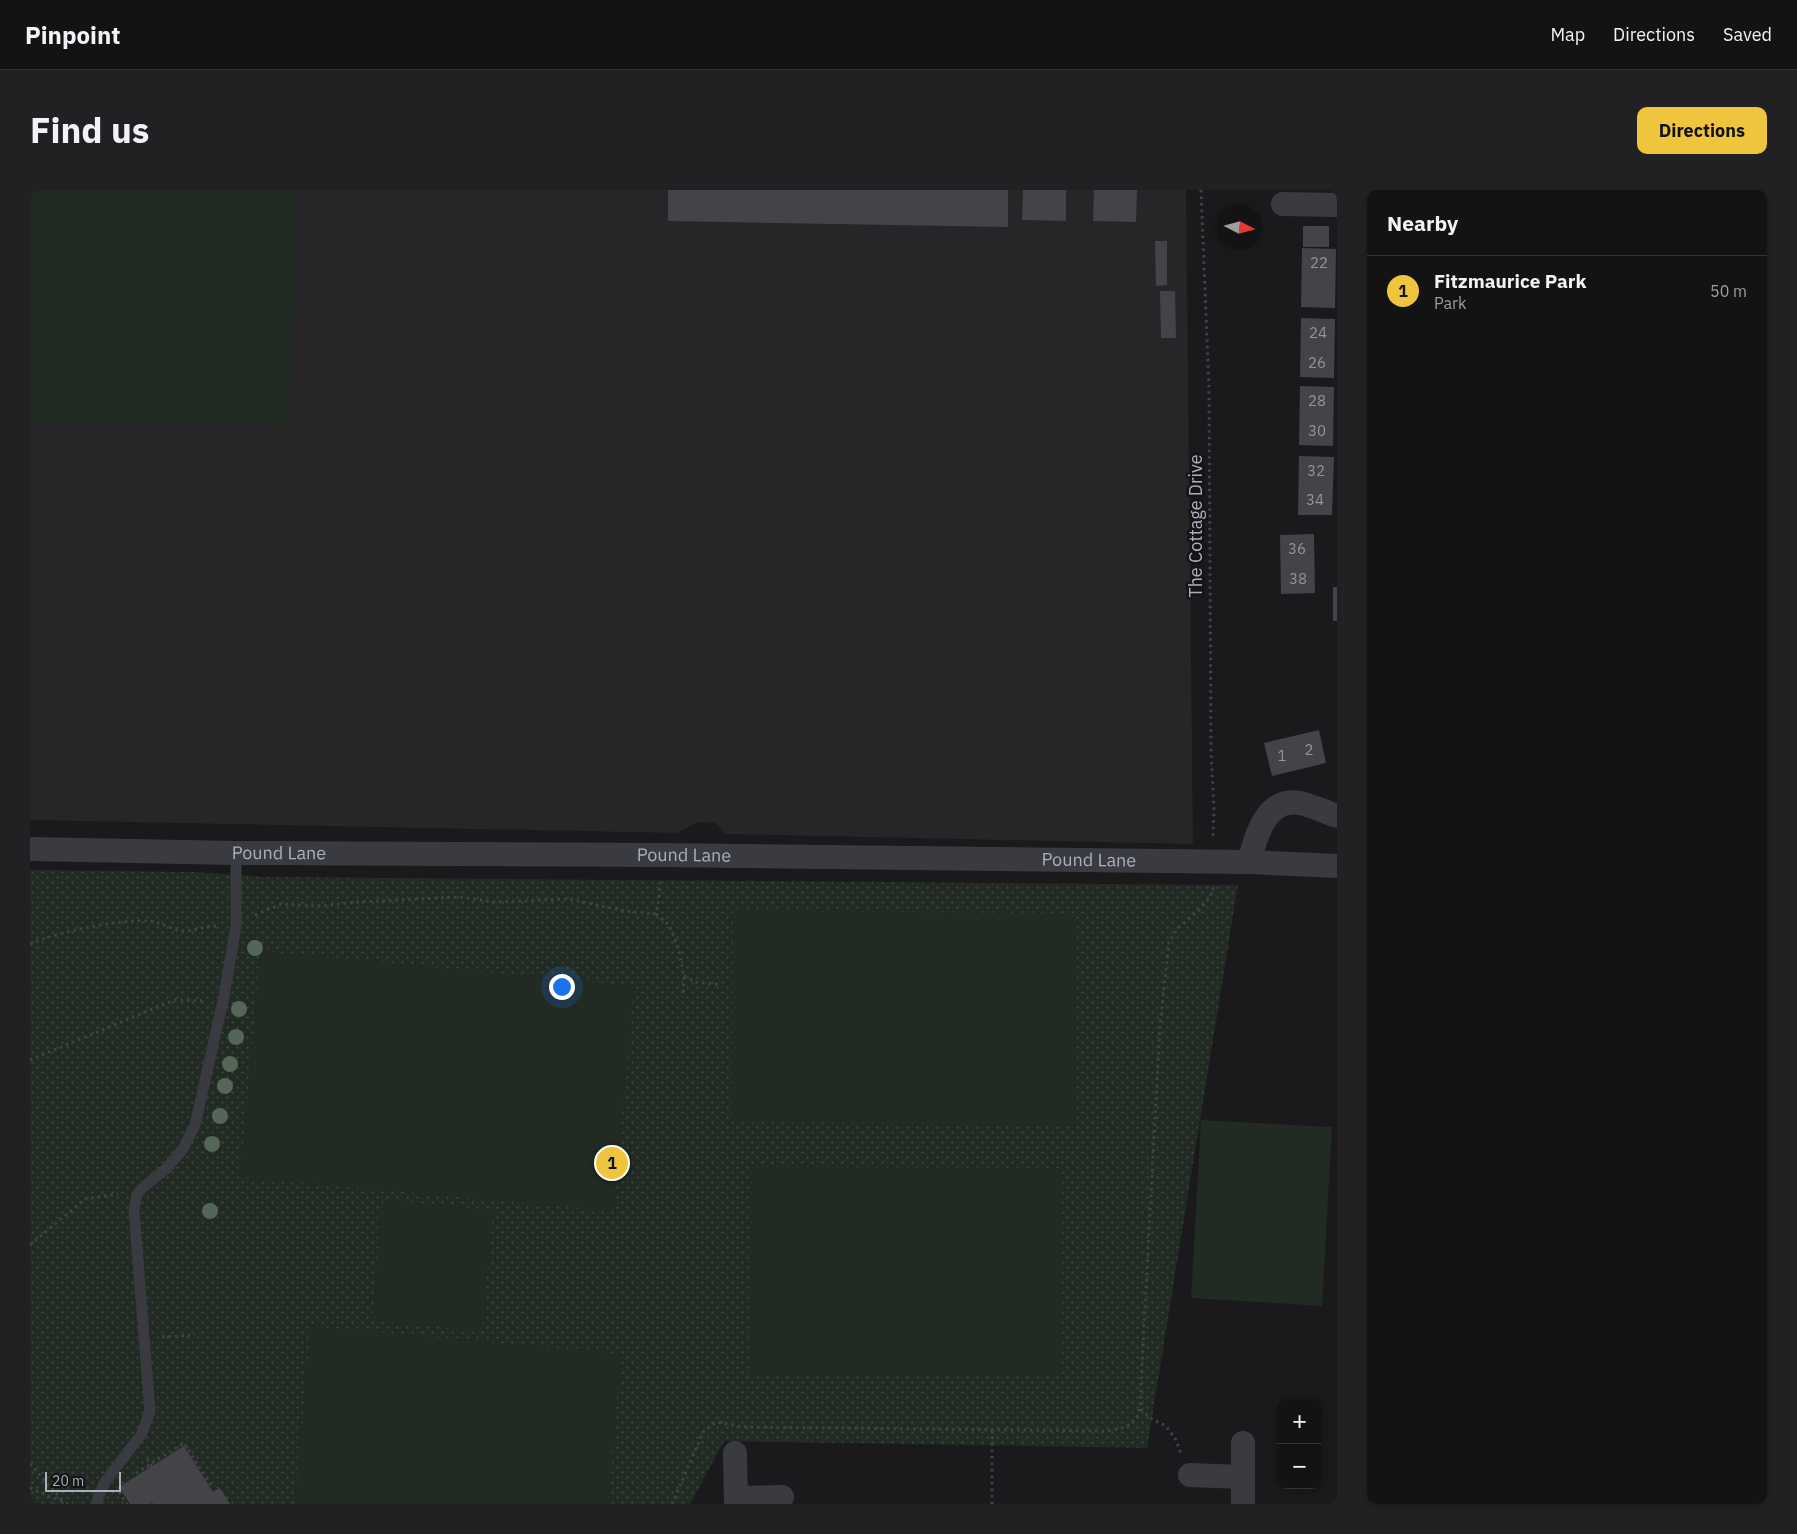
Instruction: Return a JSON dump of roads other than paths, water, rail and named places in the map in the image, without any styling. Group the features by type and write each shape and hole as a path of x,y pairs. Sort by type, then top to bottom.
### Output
{"street":[{"path":"1283,204 1337,205"},
{"path":"1250,862 1257,834 1269,813 1284,804 1302,804 1337,816"},
{"name":"Pound Lane","path":"30,849 236,853 661,855 1250,862 1337,866"},
{"path":"1242,1443 1243,1504"},
{"path":"735,1453 736,1501 782,1498"},
{"path":"1190,1476 1242,1477"}],"lane":[{"path":"96,1504 104,1483 140,1435 150,1412 134,1210 137,1195 141,1189 167,1168 183,1149 195,1125 222,1002 236,926 236,853"}],"place":[{"name":"Fitzmaurice Park","path":"612,1163"}]}
